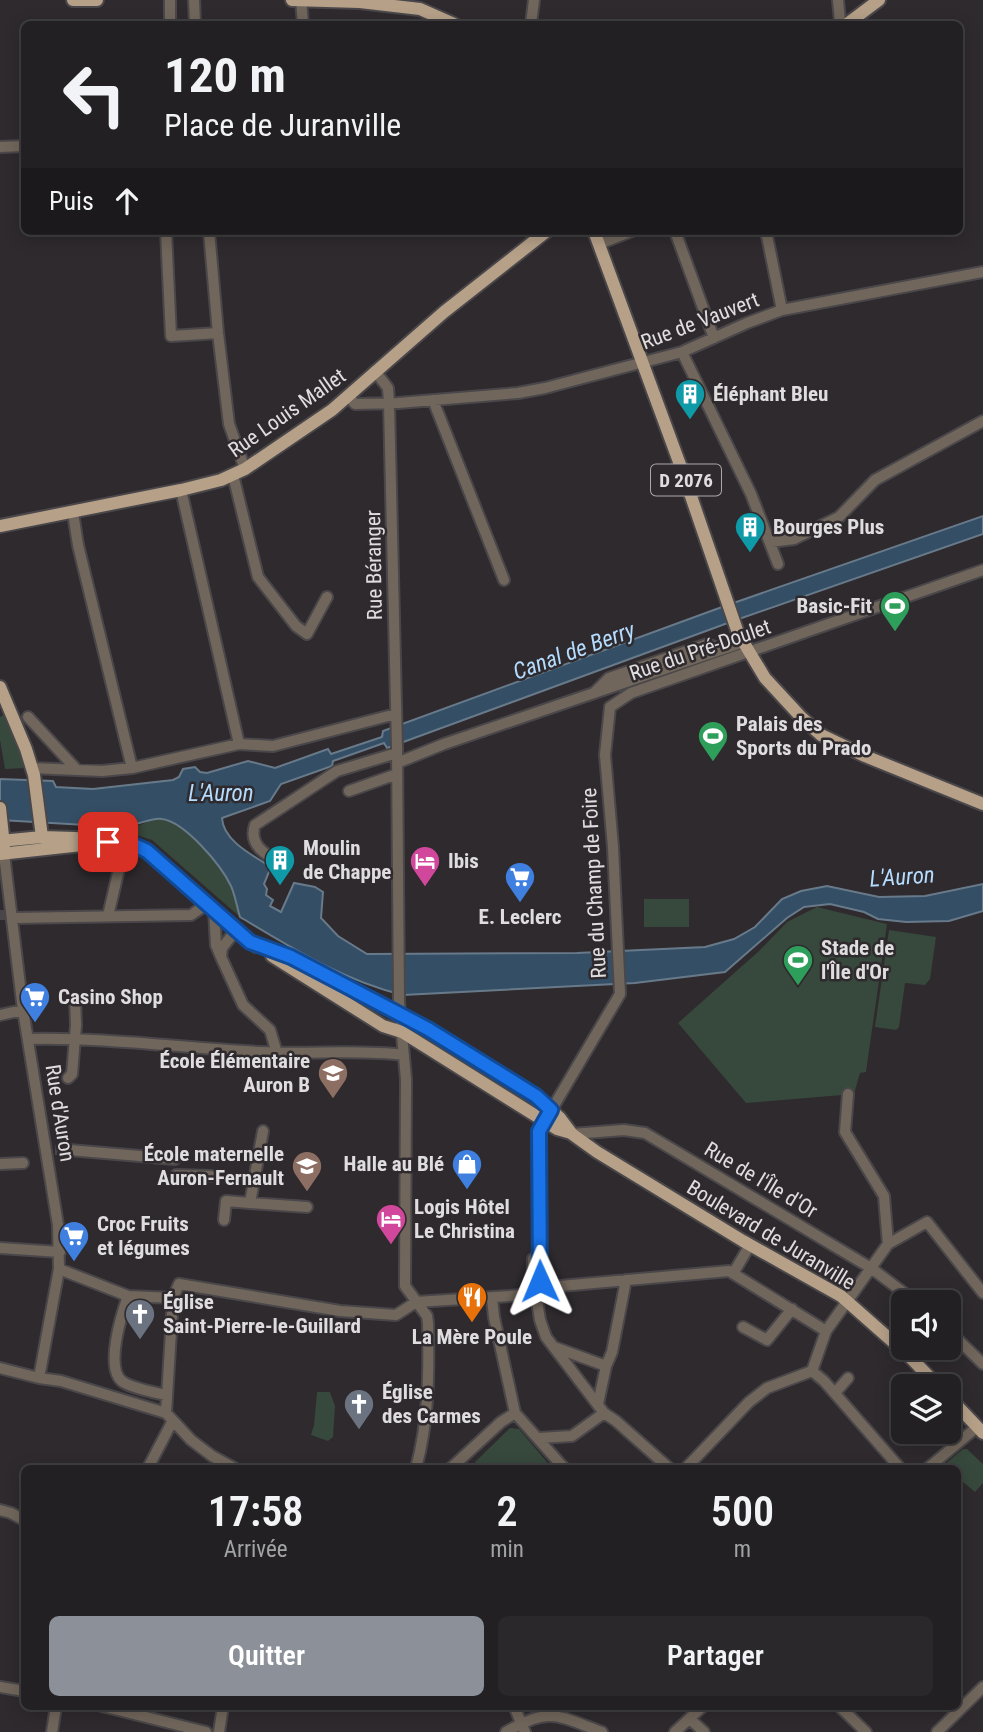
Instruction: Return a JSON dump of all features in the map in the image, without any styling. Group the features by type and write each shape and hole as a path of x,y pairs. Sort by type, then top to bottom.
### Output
{"main road":[{"path":"73,0 97,0"},
{"path":"292,0 360,2 419,9 447,21"},
{"path":"849,21 879,0"},
{"name":"Rue Louis Mallet","path":"0,526 181,490 221,480 239,472 288,442 349,397 444,312 542,235"},
{"name":"D 2076","path":"596,235 644,364 725,597 744,642 765,678 780,696 821,734 865,756 983,804"},
{"path":"0,687 4,710"},
{"path":"0,699 32,772 42,837"},
{"path":"0,808 4,849"},
{"path":"4,849 42,837 125,843 147,851 250,942 383,1026 540,1115"},
{"path":"4,849 108,842"},
{"path":"250,942 291,957 400,1009 536,1096 540,1115"},
{"name":"Boulevard de Juranville","path":"540,1115 750,1245 847,1301 926,1374"},
{"path":"961,1409 981,1428 983,1442"}],"street":[{"path":"170,0 170,21"},
{"path":"194,0 195,21"},
{"path":"301,0 303,21"},
{"path":"531,21 534,0"},
{"path":"838,0 841,21"},
{"path":"0,147 21,146"},
{"path":"166,235 171,336 218,333"},
{"path":"209,235 229,424 258,577 296,626 306,634 327,597"},
{"path":"599,244 622,235"},
{"path":"676,235 714,338"},
{"path":"767,235 782,310"},
{"name":"Rue de Vauvert","path":"349,397 355,404 518,393 644,364 682,352 782,310 983,272"},
{"path":"682,352 751,494 778,565"},
{"name":"Rue Béranger","path":"375,371 388,388 389,403 400,1009 404,1055 405,1286 427,1316 429,1375 422,1444 417,1465"},
{"path":"433,400 505,580"},
{"path":"770,542 794,539 839,517 875,480 983,421"},
{"path":"181,490 239,744"},
{"path":"73,513 78,545 132,768"},
{"name":"Rue du Pré-Doulet","path":"397,759 590,696 609,678 707,644 722,649 983,570"},
{"name":"Rue du Pré-Doulet","path":"610,706 631,693 744,642"},
{"path":"590,696 610,706"},
{"name":"Rue du Champ de Foire","path":"540,1115 619,993 613,847 605,755 610,706"},
{"path":"32,772 132,768 239,744 273,746 396,714"},
{"path":"28,717 77,770"},
{"path":"349,791 397,759"},
{"path":"282,864 265,855 255,843 252,834 255,825 337,771 397,759"},
{"path":"108,916 125,843"},
{"name":"Rue d'Auron","path":"4,849 23,1010 51,1150 60,1252 39,1378"},
{"path":"10,916 191,915 211,907 220,957 243,1004 270,1030 277,1053"},
{"name":"Rue du Champ de Foire","path":"613,922 616,945"},
{"path":"220,957 222,948 236,930"},
{"path":"68,1078 72,1074 75,998"},
{"path":"0,1015 23,1010"},
{"path":"28,1039 73,1037 277,1053 404,1055"},
{"path":"848,1094 845,1132 884,1196 888,1244"},
{"path":"540,1115 538,1290 540,1320 546,1337 601,1409 666,1465"},
{"name":"Rue de l'Île d'Or","path":"572,1133 624,1130 645,1133 871,1268 900,1290"},
{"path":"250,1203 263,1131"},
{"path":"69,1150 175,1159"},
{"path":"0,1164 23,1163"},
{"path":"176,1175 211,1176"},
{"path":"224,1220 226,1201 307,1207"},
{"path":"812,1371 826,1331 888,1244 927,1222 983,1293"},
{"path":"734,1272 750,1245"},
{"path":"0,1248 60,1252"},
{"path":"59,1269 128,1296 173,1298"},
{"path":"149,1465 169,1418 166,1395 173,1298 179,1284 340,1311 396,1315 416,1302 492,1298 626,1280 734,1272 826,1331"},
{"path":"538,1438 572,1436 601,1409 606,1366 612,1352 626,1280"},
{"path":"128,1296 114,1345 118,1376 125,1383 166,1395"},
{"path":"492,1298 494,1317 518,1417 561,1465"},
{"path":"743,1327 767,1340 792,1309"},
{"path":"961,1343 983,1364"},
{"path":"554,1347 606,1366"},
{"path":"0,1367 61,1381 169,1418 212,1456 228,1465"},
{"path":"812,1371 835,1393 897,1465"},
{"path":"689,1465 749,1402 767,1388 812,1371"},
{"path":"835,1393 848,1378"},
{"path":"454,1465 501,1422 518,1417"},
{"path":"932,1465 981,1428"},
{"path":"5,1511 21,1519"},
{"path":"0,1687 21,1690"},
{"path":"961,1708 983,1687"},
{"path":"52,1732 55,1710"},
{"path":"118,1710 206,1732"},
{"path":"219,1732 222,1710"},
{"path":"516,1710 523,1727"},
{"path":"676,1732 699,1710"},
{"path":"843,1710 866,1732"},
{"path":"937,1732 959,1710"},
{"path":"506,1732 523,1727 555,1711 602,1732"},
{"path":"691,1720 704,1732"}],"green space":[{"path":"3,715 26,768 5,769 0,740 0,717"},
{"path":"157,818 178,826 209,854 230,885 240,917 152,840 133,834 135,827"},
{"path":"644,899 689,899 689,927 644,927"},
{"name":"Stade de l'Île d'Or","path":"817,907 887,924 866,1072 860,1073 854,1094 746,1103 678,1023 759,951 787,922"},
{"path":"889,930 936,937 930,979 925,985 905,983 899,1027 896,1030 875,1027"},
{"path":"317,1392 330,1392 335,1406 333,1437 328,1441 311,1435"},
{"path":"510,1428 519,1429 549,1465 478,1465 475,1462"},
{"path":"963,1449 967,1449 983,1464 983,1483 975,1492 961,1480 961,1465 944,1465"}],"water":[{"name":"L'Auron","path":"983,516 983,534 736,620 387,748 384,743 333,761 332,766 281,784 270,801 222,818 233,841 271,867 264,884 266,895 273,900 270,906 281,912 294,883 315,887 323,892 321,918 338,936 367,954 577,953 705,947 734,939 755,927 782,899 801,891 827,886 879,897 925,896 983,884 983,911 949,921 906,922 878,919 864,912 830,904 804,907 787,918 725,972 635,983 403,995 339,972 240,917 231,886 219,867 191,836 171,822 158,819 120,827 0,820 0,779 53,781 56,787 93,789 173,780 179,777 183,769 195,767 200,772 207,773 248,761 275,768 328,749 331,754 382,737 383,731 722,607"}],"tunnel":[{"path":"0,915 5,915"},
{"path":"55,1150 69,1150"}],"place":[{"name":"Éléphant Bleu","path":"690,421"},
{"name":"Bourges Plus","path":"750,554"},
{"name":"Basic-Fit","path":"895,633"},
{"name":"Palais des Sports du Prado","path":"713,763"},
{"name":"Moulin de Chappe","path":"280,887"},
{"name":"Ibis","path":"425,888"},
{"name":"E. Leclerc","path":"520,904"},
{"name":"Stade de l'Île d'Or","path":"798,987"},
{"name":"Casino Shop","path":"35,1024"},
{"name":"École Élémentaire Auron B","path":"333,1100"},
{"name":"Halle au Blé","path":"467,1191"},
{"name":"École maternelle Auron-Fernault","path":"307,1193"},
{"name":"Logis Hôtel Le Christina","path":"391,1246"},
{"name":"Croc Fruits et légumes","path":"74,1263"},
{"name":"La Mère Poule","path":"472,1324"},
{"name":"Église Saint-Pierre-le-Guillard","path":"140,1341"},
{"name":"Église des Carmes","path":"359,1431"}],"route":[{"path":"108,842 134,845 147,851 250,942 291,957 428,1029 536,1096 551,1110 539,1131 540,1281"}],"water label":[{"name":"Canal de Berry","path":"574,651"}]}
